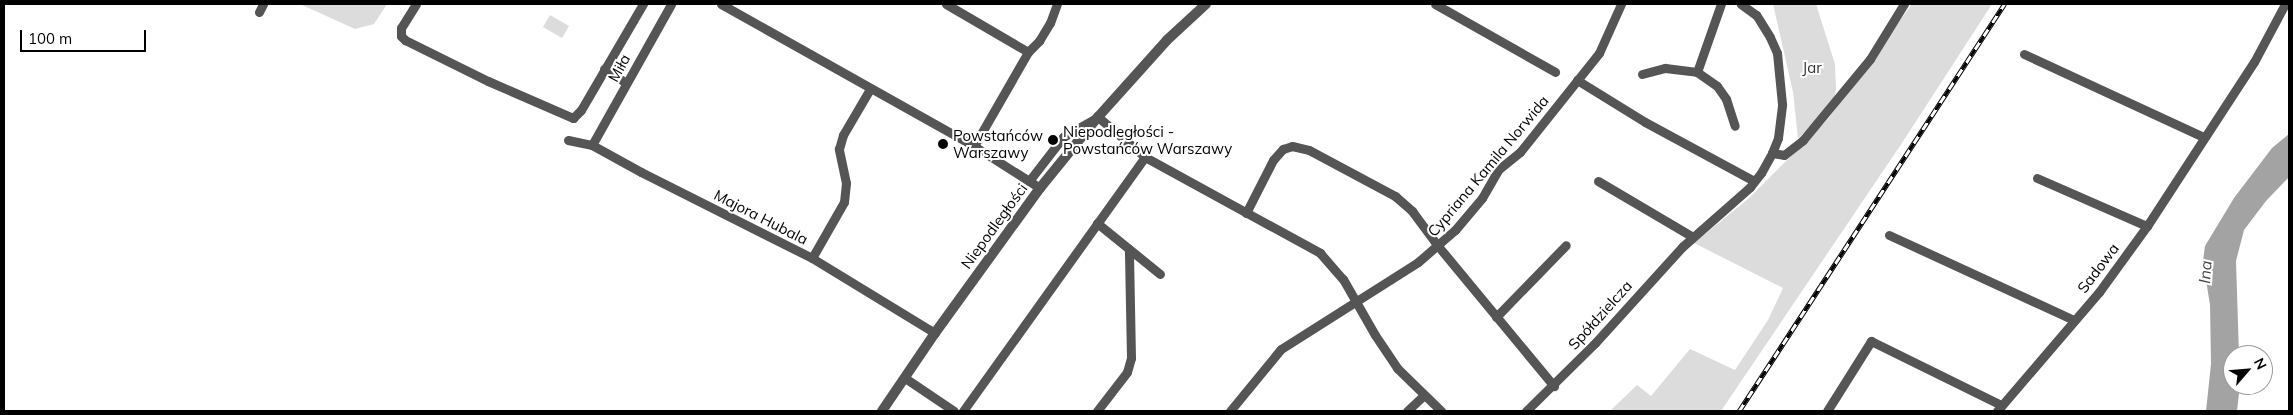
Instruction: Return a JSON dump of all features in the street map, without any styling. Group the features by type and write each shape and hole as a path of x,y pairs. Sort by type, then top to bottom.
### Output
{"street":[{"path":"416,4 401,28 401,36 405,40 566,117 573,118 581,110 643,4"},
{"name":"Miła","path":"592,145 671,4"},
{"path":"721,4 974,146 1040,188"},
{"path":"946,4 1028,52"},
{"path":"974,146 1028,52 1039,42 1050,24 1057,4"},
{"name":"Niepodległości","path":"882,411 935,333 1040,188 1098,117 1167,40 1206,4"},
{"path":"1435,4 1555,72"},
{"name":"Cypriana Kamila Norwida","path":"1230,411 1281,348 1411,267 1438,246 1482,198 1499,169 1520,152 1599,53 1621,4"},
{"path":"1697,72 1721,4"},
{"name":"Spółdzielcza","path":"1526,411 1554,386 1693,236 1754,181 1772,153 1778,138 1782,104 1777,53 1770,37 1756,15 1741,4"},
{"path":"1772,153 1784,155 1803,140 1870,59 1904,4"},
{"name":"Sadowa","path":"1826,411 1870,341 1999,408 2099,292 2146,226 2254,62 2284,4"},
{"path":"2024,54 2204,138"},
{"path":"1642,74 1664,68 1697,72 1717,86 1726,99 1734,126"},
{"path":"604,69 626,83"},
{"path":"1577,80 1645,122 1754,181"},
{"path":"812,258 844,202 846,184 840,149 841,142 843,135 870,89"},
{"path":"1029,181 1063,137 1098,117 1145,157 1320,253 1332,265 1397,368 1441,411"},
{"name":"Majora Hubala","path":"568,140 592,145 641,172 812,258 935,333"},
{"path":"1246,213 1273,160 1283,149 1292,146 1309,150 1395,196 1412,211 1438,246 1554,386"},
{"path":"963,411 1145,157"},
{"path":"2037,178 2146,226"},
{"path":"1598,181 1693,236"},
{"path":"1097,223 1160,274"},
{"path":"1889,235 2074,320"},
{"path":"1496,317 1566,245"},
{"path":"1097,411 1127,372 1131,358 1129,249"},
{"path":"905,378 954,411"},
{"path":"1407,411 1424,395"}],"green space":[{"path":"300,4 387,4 374,24 355,29"},
{"name":"Jar","path":"1773,4 1816,4 1835,64 1836,89 1834,100 1798,139 1793,92"},
{"path":"1912,4 1992,4 1902,143 1721,411 1610,411 1637,385 1651,396 1690,349 1735,370 1768,320 1783,288 1694,243 1748,199 1828,119"},
{"path":"550,15 569,26 562,38 543,27"}],"water":[{"name":"Ina","path":"2289,134 2289,177 2266,201 2244,230 2236,261 2239,345 2223,345 2223,395 2239,395 2237,411 2206,411 2211,364 2210,305 2203,261 2205,246 2234,198 2272,148"}],"railway":[{"path":"1739,411 2004,4"}],"place":[{"name":"Niepodległości - Powstańców Warszawy","path":"1053,140"},
{"name":"Powstańców Warszawy","path":"943,144"}]}
